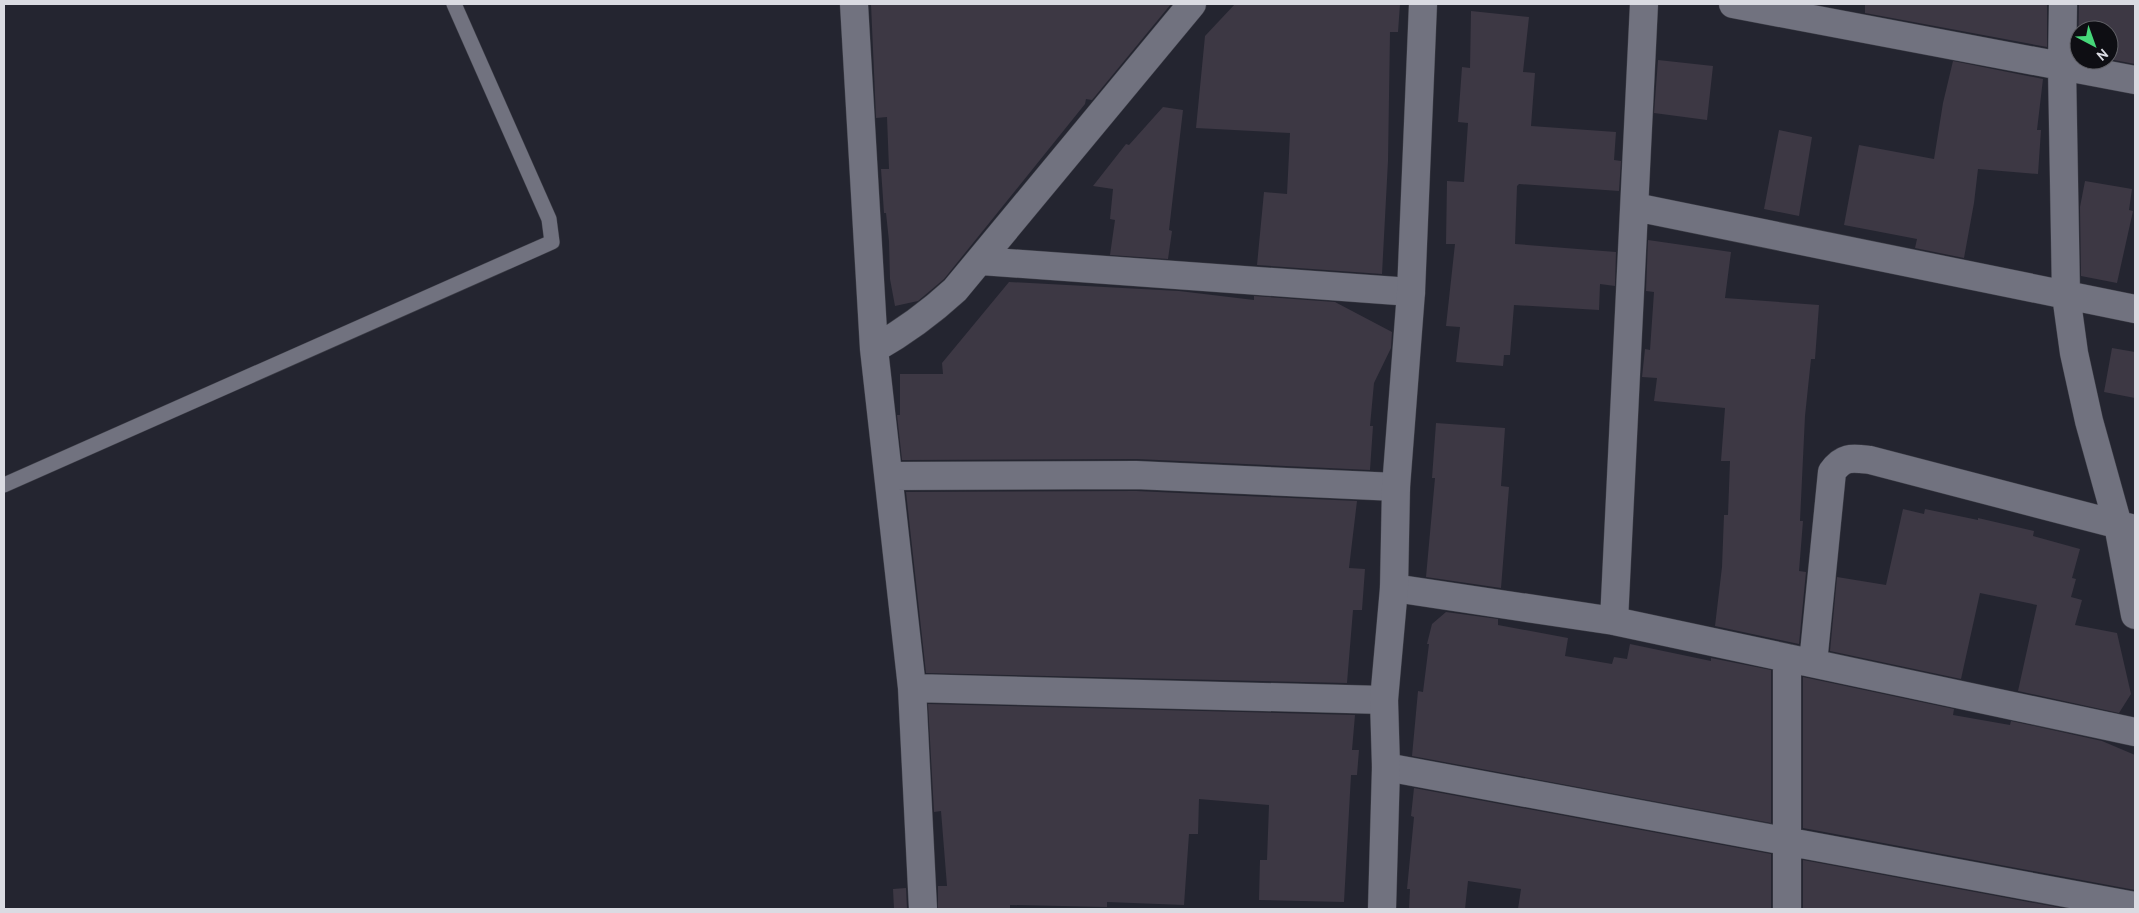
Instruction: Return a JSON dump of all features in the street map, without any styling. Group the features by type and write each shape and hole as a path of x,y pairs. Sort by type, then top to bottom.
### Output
{"street":[{"path":"854,4 874,349 890,476 912,688 923,909"},
{"path":"874,349 934,310 954,290 1192,4"},
{"path":"1382,909 1386,767 1384,700 1394,588 1396,487 1411,292 1423,4"},
{"path":"1614,621 1644,4"},
{"path":"1733,4 2135,80"},
{"path":"2062,4 2066,295 2074,353 2087,411 2127,527 2135,616"},
{"path":"1635,207 2135,309"},
{"path":"980,261 1411,292"},
{"path":"1787,909 1788,841 1800,661 1832,472 1839,462 1852,458 1870,460 2127,527"},
{"path":"890,476 1136,475 1396,487"},
{"path":"1394,588 1614,621 2135,732"},
{"path":"912,688 1384,700"},
{"path":"1386,767 2135,906"}],"lane":[{"path":"4,486 552,242 549,219 454,4"}],"building":[{"path":"871,4 1171,4 1092,100 1086,99 1085,104 944,279 918,301 895,306 890,279 889,241 886,213 884,213 881,169 889,169 887,117 876,118"},
{"path":"1235,4 1400,4 1398,32 1390,32 1388,161 1382,274 1257,265 1264,192 1287,194 1290,133 1196,128 1205,36"},
{"path":"1865,4 2047,4 2047,47 1865,13"},
{"path":"2079,4 2135,4 2135,64 2119,61 2119,20 2079,20"},
{"path":"1471,11 1529,17 1523,72 1535,73 1531,126 1616,132 1614,160 1621,161 1619,191 1519,184 1517,186 1515,244 1616,252 1615,286 1600,284 1599,310 1514,305 1510,355 1504,355 1503,366 1456,362 1460,327 1446,326 1455,244 1446,244 1447,181 1464,182 1468,123 1458,122 1462,67 1470,68"},
{"path":"1658,60 1713,66 1707,120 1654,113"},
{"path":"1953,61 2043,79 2037,130 2041,130 2038,174 1978,169 1964,258 1915,248 1917,239 1844,225 1859,145 1934,159 1943,103"},
{"path":"1163,107 1183,110 1169,230 1172,231 1168,259 1110,255 1115,220 1110,219 1113,189 1093,186 1126,144 1129,145"},
{"path":"1779,130 1812,137 1799,216 1764,209"},
{"path":"2085,181 2132,189 2129,210 2133,211 2117,283 2081,276 2080,207"},
{"path":"1648,240 1731,252 1725,298 1819,305 1815,359 1811,359 1805,416 1800,521 1803,521 1799,571 1806,572 1799,644 1715,626 1722,567 1724,515 1728,515 1730,461 1721,461 1725,408 1654,401 1657,378 1642,377 1645,349 1650,350 1654,292 1646,291"},
{"path":"1009,282 1179,291 1254,300 1254,296 1335,302 1392,332 1391,348 1374,383 1370,426 1373,426 1370,470 1137,459 902,460 897,415 900,415 900,374 943,374 942,363"},
{"path":"2112,348 2135,352 2135,398 2104,392"},
{"path":"1436,423 1505,428 1501,486 1509,487 1501,588 1426,577 1435,478 1432,478"},
{"path":"1136,491 1357,501 1349,568 1365,569 1362,610 1353,610 1347,683 926,673 906,492"},
{"path":"1903,509 1924,514 1925,509 1978,520 1978,518 2034,531 2033,536 2080,549 2072,578 2076,579 2071,597 2082,600 2075,625 2117,633 2131,694 2119,713 2018,691 2037,605 1980,593 1961,679 1830,651 1837,577 1886,585"},
{"path":"1446,612 1498,619 1498,625 1568,638 1565,656 1612,664 1614,657 1627,659 1630,644 1711,661 1711,658 1771,670 1771,823 1412,756 1418,691 1423,692 1429,644 1427,644 1432,624"},
{"path":"1803,677 1954,709 1953,715 2010,725 2011,721 2102,741 2135,755 2135,890 1803,828"},
{"path":"928,704 1355,715 1352,750 1359,750 1357,775 1351,775 1344,902 1259,900 1260,860 1267,860 1269,805 1199,799 1198,834 1189,834 1184,905 1107,902 1107,907 1010,905 1010,909 938,909 938,886 947,886 941,811 934,812"},
{"path":"1414,788 1771,854 1771,909 1518,909 1521,889 1468,881 1465,909 1409,909 1410,889 1407,889 1414,817 1411,816"},
{"path":"1803,860 2067,909 1803,909"},
{"path":"906,888 907,909 894,909 893,889"}]}
